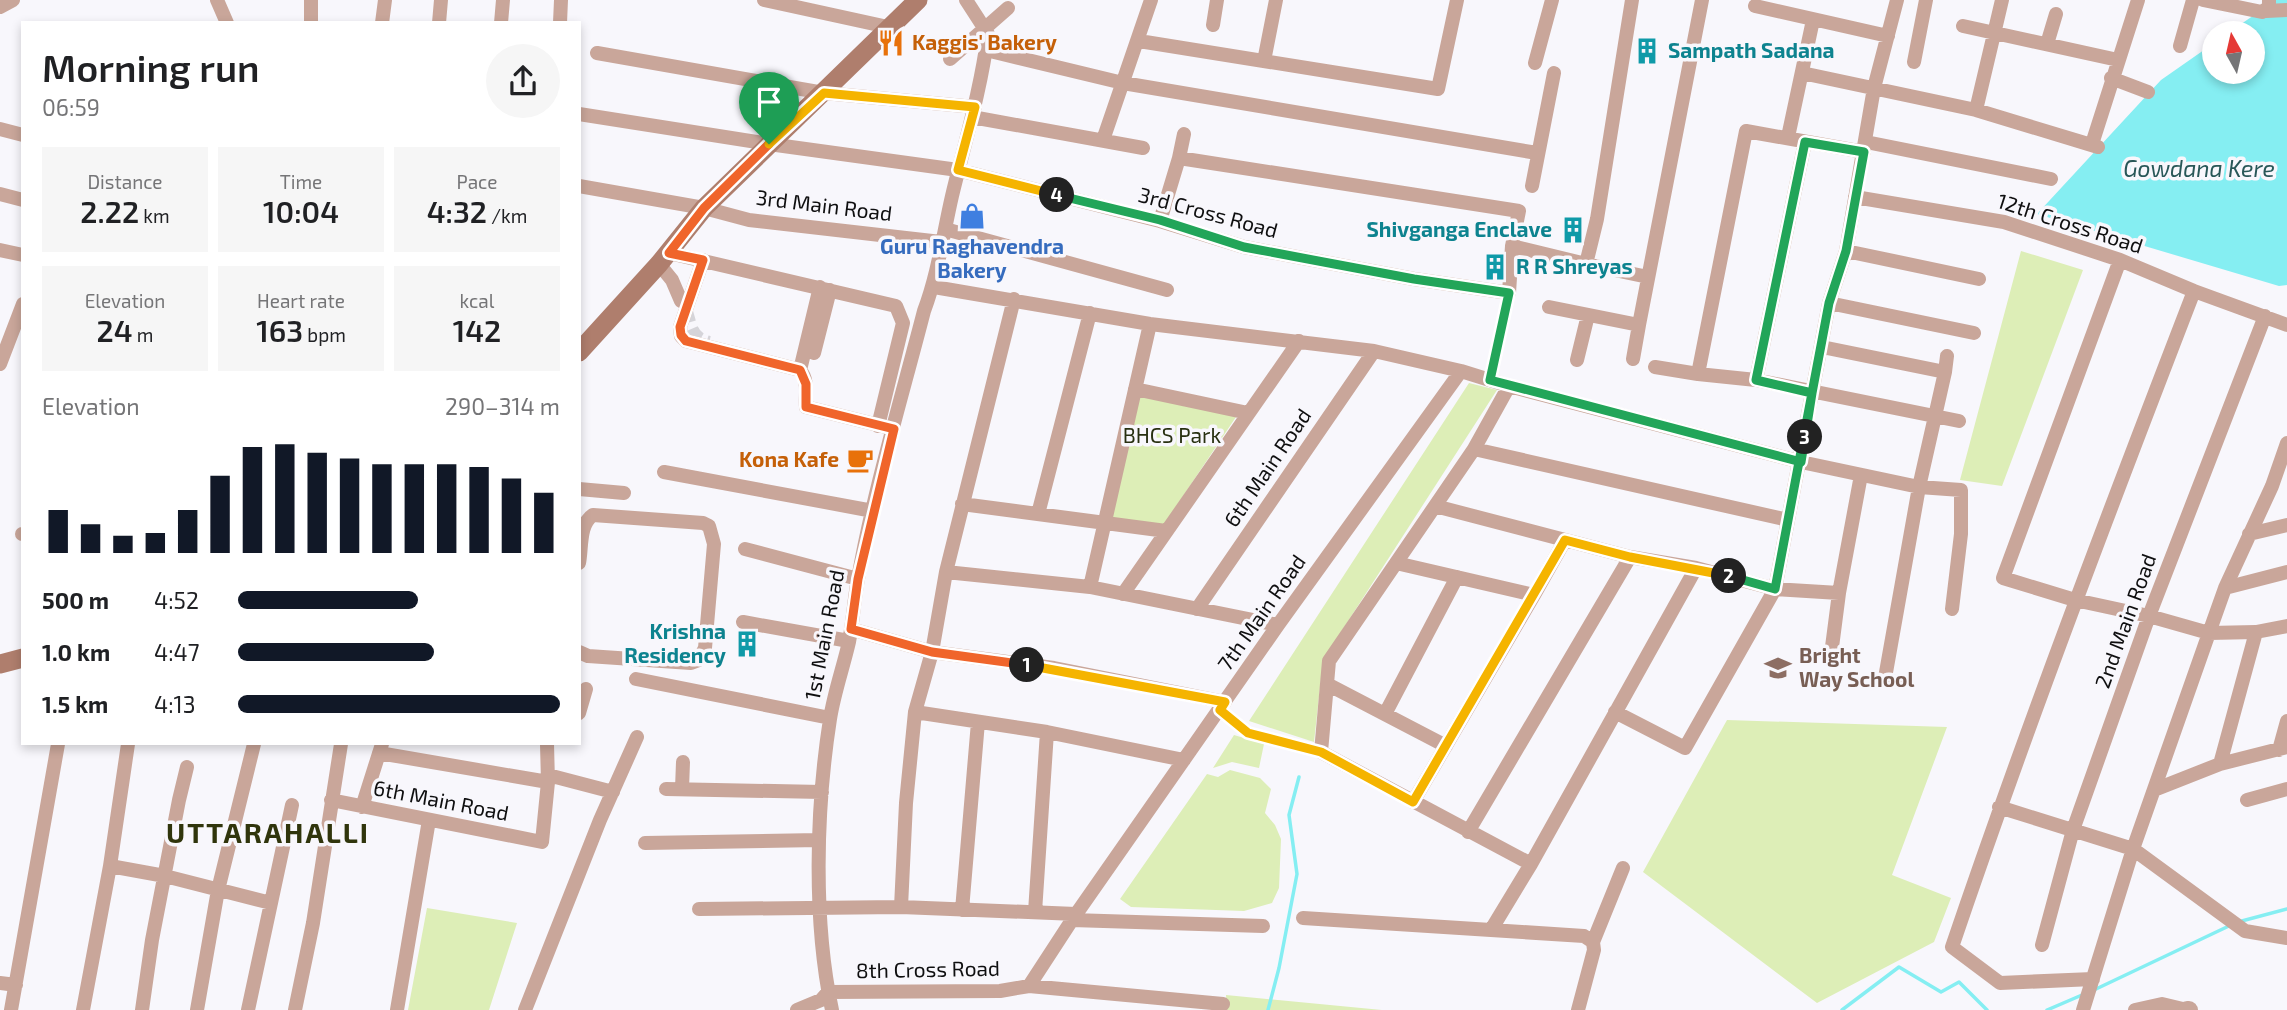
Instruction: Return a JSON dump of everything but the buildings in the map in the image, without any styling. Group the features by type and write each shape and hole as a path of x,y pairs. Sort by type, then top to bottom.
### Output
{"main road":[{"path":"581,348 664,258 704,208 918,0"},
{"path":"0,664 21,659"}],"street":[{"path":"0,7 13,0"},
{"path":"217,0 226,21"},
{"path":"310,21 311,0"},
{"path":"382,21 385,0"},
{"path":"439,21 441,0"},
{"path":"501,21 503,0"},
{"path":"560,21 561,0"},
{"path":"764,0 888,27"},
{"path":"966,0 984,27"},
{"path":"1103,140 1151,0"},
{"path":"1213,26 1217,0"},
{"path":"1264,61 1276,0"},
{"path":"1139,41 1438,89 1457,0"},
{"path":"1535,63 1552,0"},
{"path":"1586,264 1597,219 1632,0"},
{"path":"1633,359 1702,0"},
{"path":"1615,712 1685,748 1775,589 1829,303 1846,251 1874,88 1897,0"},
{"path":"1914,62 1926,0"},
{"path":"1976,110 2002,0"},
{"path":"1802,72 1976,110 2095,145 2111,78 2138,0"},
{"path":"2180,46 2193,0"},
{"path":"2203,0 2250,11 2267,5 2287,10"},
{"path":"1755,6 1888,36"},
{"path":"950,59 1008,8"},
{"path":"2047,44 2056,14"},
{"path":"1788,137 1813,20"},
{"path":"1963,26 2118,60"},
{"name":"1st Main Road","path":"832,1010 820,909 819,840 830,718 850,635 858,579 873,511 924,311 934,287 943,235 974,112 988,34 984,27"},
{"path":"986,50 1123,83 1537,153"},
{"path":"597,53 824,93 974,112 1143,148"},
{"path":"1532,186 1555,73"},
{"path":"2111,78 2148,92"},
{"name":"3rd Cross Road","path":"581,114 958,170 1160,220 1244,247 1414,279 1509,293"},
{"path":"0,129 21,134"},
{"path":"1698,374 1746,131 1805,142 1865,147 2051,179"},
{"path":"1160,220 1184,134"},
{"path":"1756,380 1805,142"},
{"path":"1179,158 1519,211 1512,246 1509,293 1490,380"},
{"name":"3rd Main Road","path":"581,186 704,208 749,220 943,235 1167,290"},
{"path":"0,194 21,199"},
{"name":"12th Cross Road","path":"1856,197 2004,222 2120,260 2287,325"},
{"path":"1512,246 1648,277"},
{"path":"0,250 21,255"},
{"path":"1846,251 1979,279"},
{"path":"681,301 664,258 703,260 896,306 904,323 878,426"},
{"path":"703,260 680,327 681,335 686,341 803,377"},
{"path":"2120,260 2003,578 2074,600 2149,616 2209,633 2256,632 2287,626"},
{"path":"934,287 1150,324 1374,351 1461,370 1509,386 1801,462 1919,487 1961,490 1961,534 1952,608"},
{"path":"825,288 803,377 806,407 894,429"},
{"path":"2194,291 2074,600 1952,947 2000,983 2088,993 2133,849 2225,588 2272,486 2287,443"},
{"path":"901,907 906,803 915,712 932,652 946,572 962,504 1014,299"},
{"path":"1829,303 1973,333"},
{"path":"1549,307 1639,325"},
{"path":"0,364 21,309"},
{"path":"1038,514 1090,313"},
{"path":"1577,360 1588,315"},
{"name":"2nd Main Road","path":"2042,946 2073,830 2149,616 2265,316"},
{"path":"1090,587 1150,324"},
{"path":"1123,594 1299,341"},
{"path":"1822,347 1945,372"},
{"name":"6th Main Road","path":"1197,609 1374,351"},
{"path":"1908,682 1888,681 1885,678 1919,487 1947,355"},
{"path":"1655,368 1756,380 1959,421"},
{"name":"7th Main Road","path":"1029,986 1074,917 1278,625 1461,370"},
{"path":"1321,752 1329,660 1474,449 1509,386"},
{"path":"1135,389 1248,413"},
{"path":"1474,449 1788,520"},
{"path":"664,471 873,511"},
{"path":"1832,647 1861,475"},
{"path":"2272,486 2287,483"},
{"path":"581,489 624,493"},
{"path":"962,504 1166,531"},
{"path":"1435,506 1630,557 1696,568 1775,589 1839,593"},
{"path":"581,548 586,519 593,515 703,523 709,526 713,544 705,648 699,660 691,663 588,656 581,653"},
{"path":"2249,534 2287,525"},
{"path":"1413,802 1565,540"},
{"path":"745,549 858,579"},
{"path":"1468,832 1630,557"},
{"path":"1396,563 1534,595"},
{"path":"1491,930 1531,864 1696,568"},
{"path":"946,572 1090,587 1278,625"},
{"path":"2225,588 2287,572"},
{"path":"1385,714 1457,577"},
{"path":"743,622 850,635 932,652 1054,668 1222,706 1248,733 1321,752 1531,864"},
{"path":"2220,764 2256,632"},
{"path":"636,679 830,718"},
{"path":"1327,684 1446,746"},
{"path":"581,706 586,689"},
{"path":"915,712 1047,732 1184,760"},
{"path":"2154,790 2220,764 2283,749 2287,721"},
{"path":"962,909 978,722"},
{"path":"1035,912 1047,732"},
{"path":"526,1010 637,737"},
{"path":"11,1010 58,745"},
{"path":"83,1010 110,866 128,745"},
{"path":"197,1010 218,890 254,745"},
{"path":"295,1010 311,934 341,745"},
{"path":"547,745 548,778"},
{"path":"362,807 380,749 613,792"},
{"path":"682,789 683,762"},
{"path":"142,1010 164,877 187,767"},
{"name":"6th Main Road","path":"331,800 542,842 548,778"},
{"path":"666,789 822,792"},
{"path":"2247,800 2287,789"},
{"path":"248,1010 292,805"},
{"path":"1999,807 2133,849 2239,927 2287,939"},
{"path":"397,1010 429,820"},
{"path":"645,843 819,840"},
{"path":"110,866 271,903"},
{"path":"1578,1010 1594,950 1593,942 1623,868"},
{"path":"699,909 901,907 1263,926"},
{"path":"1303,918 1584,936 1593,942"},
{"path":"0,983 16,985"},
{"name":"8th Cross Road","path":"828,992 1000,991 1029,986 1223,1004"},
{"path":"797,1010 821,1000 828,992"},
{"path":"2135,1010 2162,1004 2188,1010"}],"green space":[{"path":"2021,251 2083,270 2002,486 1960,480"},
{"path":"1469,383 1497,390 1323,660 1314,742 1249,721"},
{"name":"BHCS Park","path":"1142,387 1242,408 1163,526 1109,519"},
{"path":"1727,720 1947,727 1892,875 1951,898 1934,942 1817,1003 1643,872"},
{"path":"1234,735 1264,744 1259,768 1232,762 1213,768"},
{"path":"1230,770 1260,778 1271,789 1265,813 1275,825 1281,839 1279,888 1272,903 1244,911 1131,907 1120,899 1207,774 1218,777"},
{"path":"427,908 517,923 489,1010 408,1010"},
{"path":"1226,995 1382,1010 1227,1010"}],"water":[{"name":"Gowdana Kere","path":"2276,0 2287,0 2287,285 2279,286 2037,214 2161,80 2202,51 2202,84 2265,84 2265,21 2245,21"}],"waterway":[{"path":"1268,1010 1297,874 1289,815 1299,777"},
{"path":"2238,922 2287,909"},
{"path":"2096,989 2231,925"},
{"path":"1842,1010 1899,967 1941,992 1959,982 1987,1010"},
{"path":"2047,1010 2082,995"}],"tunnel":[{"path":"685,309 694,334 709,343"}],"place":[{"name":"Kaggis' Bakery","path":"891,43"},
{"name":"Sampath Sadana","path":"1647,51"},
{"name":"Guru Raghavendra Bakery","path":"972,216"},
{"name":"Shivganga Enclave","path":"1573,230"},
{"name":"R R Shreyas","path":"1495,267"},
{"name":"Kona Kafe","path":"860,460"},
{"name":"Krishna Residency","path":"747,644"},
{"name":"Bright Way School","path":"1778,668"}],"district":[{"name":"UTTARAHALLI","path":"268,833"}],"route":[{"path":"769,144 704,208 669,253 703,260 680,327 681,335 686,341 800,370 805,376 807,386 806,407 894,429 858,579 851,629 932,652 1054,668 1225,702 1220,710 1248,733 1321,752 1413,802 1565,540 1630,557 1696,568 1775,589 1801,462 1829,303 1846,251 1864,152 1805,142 1776,280 1756,380 1812,393 1801,462 1490,380 1509,293 1414,279 1244,247 1160,220 958,170 975,107 824,93 769,144"}]}
